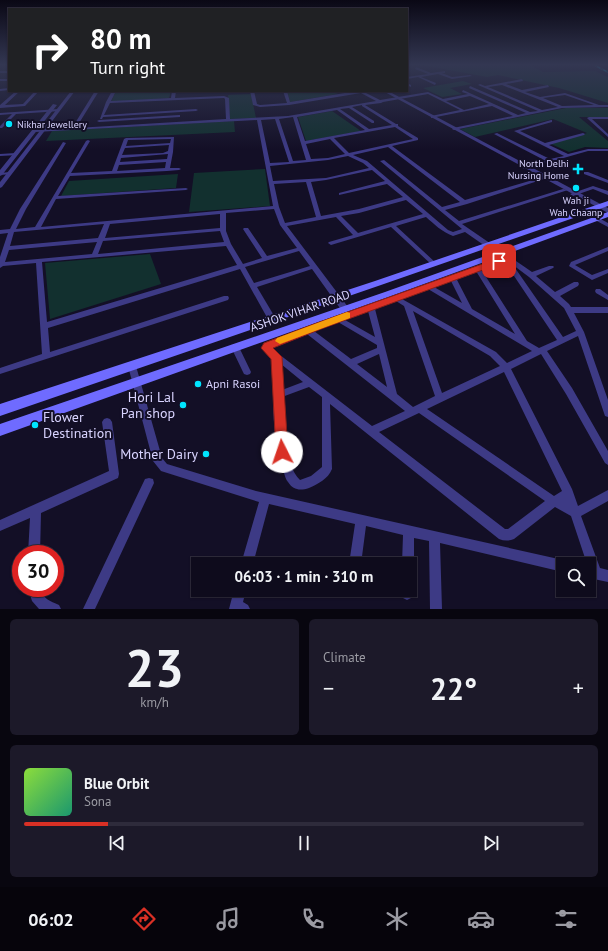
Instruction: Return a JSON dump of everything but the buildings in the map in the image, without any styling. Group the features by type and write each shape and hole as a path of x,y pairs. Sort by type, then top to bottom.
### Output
{"main road":[{"name":"ASHOK VIHAR ROAD","path":"0,410 336,298 608,203"},
{"name":"ASHOK VIHAR ROAD","path":"0,430 502,254 608,213"}],"street":[{"path":"0,107 15,93"},
{"path":"0,107 24,105 35,93"},
{"path":"0,174 64,93"},
{"path":"0,186 72,93"},
{"path":"73,129 95,93"},
{"path":"96,128 113,93"},
{"path":"173,100 174,93"},
{"path":"253,93 256,106 289,104 350,93"},
{"path":"286,93 289,104"},
{"path":"340,93 344,95"},
{"path":"365,93 381,102"},
{"path":"390,93 608,213"},
{"path":"467,93 517,116"},
{"path":"485,93 529,113"},
{"path":"500,93 541,111"},
{"path":"529,93 562,107"},
{"path":"34,131 277,118 428,94 464,111"},
{"path":"540,98 565,94 600,106"},
{"path":"443,100 470,95"},
{"path":"108,102 226,97 228,121"},
{"path":"195,122 197,98"},
{"path":"0,100 7,100"},
{"path":"307,101 312,105"},
{"path":"267,165 348,154 417,139 364,105"},
{"path":"432,117 492,105"},
{"path":"454,129 562,107 608,106"},
{"path":"350,107 373,122"},
{"path":"317,108 322,112"},
{"path":"338,109 369,131"},
{"path":"0,114 58,110"},
{"path":"102,116 196,110"},
{"path":"1,127 14,113"},
{"path":"99,120 179,116"},
{"path":"295,116 309,160"},
{"path":"277,118 291,162"},
{"path":"608,118 589,118 606,132 608,136"},
{"path":"260,119 267,165 276,207 283,225 313,268 345,309"},
{"path":"551,121 516,130 568,156"},
{"path":"303,143 397,125"},
{"path":"114,173 130,126"},
{"path":"496,134 550,161"},
{"path":"544,145 583,134"},
{"path":"126,139 170,137 174,139 167,170"},
{"path":"331,138 348,154 365,162 426,215 450,233 457,234 466,230"},
{"path":"37,228 88,141"},
{"path":"64,143 36,188 12,231 1,265 228,244"},
{"path":"123,147 172,144"},
{"path":"388,145 465,203"},
{"path":"525,168 588,150 608,150"},
{"path":"120,157 163,154 171,152"},
{"path":"0,155 16,154"},
{"path":"117,164 169,160"},
{"path":"382,161 466,230 531,275 556,295 570,310 580,332 608,413"},
{"path":"68,176 179,169"},
{"path":"271,183 334,178 372,169"},
{"path":"0,174 10,173"},
{"path":"586,173 608,182"},
{"path":"442,209 545,178"},
{"path":"308,181 319,218"},
{"path":"341,194 388,182"},
{"path":"573,194 593,187 608,193"},
{"path":"55,198 186,189"},
{"path":"458,223 565,190"},
{"path":"283,225 337,215 407,198"},
{"path":"0,232 276,207"},
{"path":"223,212 223,229 228,244 272,319"},
{"path":"337,215 356,235"},
{"path":"331,243 426,215"},
{"path":"597,218 608,225"},
{"path":"94,256 108,222"},
{"path":"392,225 434,264"},
{"path":"6,248 223,229"},
{"path":"246,229 266,259"},
{"path":"44,326 299,249"},
{"path":"608,250 573,263 572,266 592,278 608,271"},
{"path":"39,261 46,356"},
{"path":"561,340 508,265 497,261 307,330 267,346 266,348 503,535 510,535 568,492"},
{"path":"531,275 551,267"},
{"path":"252,286 313,268"},
{"path":"477,268 525,344"},
{"path":"452,277 470,312"},
{"path":"556,295 576,284"},
{"path":"428,286 525,344 540,350 569,391 608,460"},
{"path":"598,291 608,298"},
{"path":"0,371 226,298"},
{"path":"396,298 493,354 506,367 568,492 576,513 588,557"},
{"path":"408,305 440,398"},
{"path":"371,307 393,395"},
{"path":"570,310 608,310"},
{"path":"338,319 380,347"},
{"path":"307,330 393,395 553,502 576,513"},
{"path":"371,431 580,332"},
{"path":"235,347 247,372"},
{"path":"350,363 380,347"},
{"path":"276,357 282,452 286,467 293,482 302,485 314,480 327,469 326,396"},
{"path":"132,366 158,461 161,466 168,470 265,498 556,564"},
{"path":"278,395 310,383"},
{"path":"0,526 114,474 107,422"},
{"path":"89,609 149,483"},
{"path":"576,513 608,495"},
{"path":"249,557 265,498"},
{"path":"34,545 36,510"},
{"path":"356,557 360,520"},
{"path":"408,557 409,531"},
{"path":"434,537 436,609"},
{"path":"596,574 608,576"},
{"path":"36,597 45,606 55,609"},
{"path":"238,608 239,597"}],"green space":[{"path":"115,93 170,93 169,98 111,102"},
{"path":"288,93 338,94 290,102"},
{"path":"434,93 462,94 442,97"},
{"path":"577,93 608,93 608,103"},
{"path":"251,94 256,118 230,119 228,95"},
{"path":"566,108 608,108 608,117 579,117 608,141 608,148 585,147 569,152 551,144 587,133 553,119 475,137 460,129"},
{"path":"332,111 361,131 306,141 298,117"},
{"path":"234,121 235,132 46,141 52,131"},
{"path":"265,169 270,206 189,212 194,173"},
{"path":"178,174 176,188 61,196 69,181"},
{"path":"150,254 161,284 50,319 45,263"}],"slow traffic":[{"path":"280,341 347,315"}],"place":[{"name":"Nikhar Jewellery","path":"9,124"},
{"name":"North Delhi Nursing Home","path":"578,169"},
{"name":"Wah ji Wah Chaanp","path":"576,188"},
{"name":"Apni Rasoi","path":"198,384"},
{"name":"Hori Lal Pan shop","path":"183,405"},
{"name":"Flower Destination","path":"35,425"},
{"name":"Mother Dairy","path":"206,454"}],"route":[{"path":"282,452 276,357 268,351 266,348 267,346 318,326 499,261"}]}
